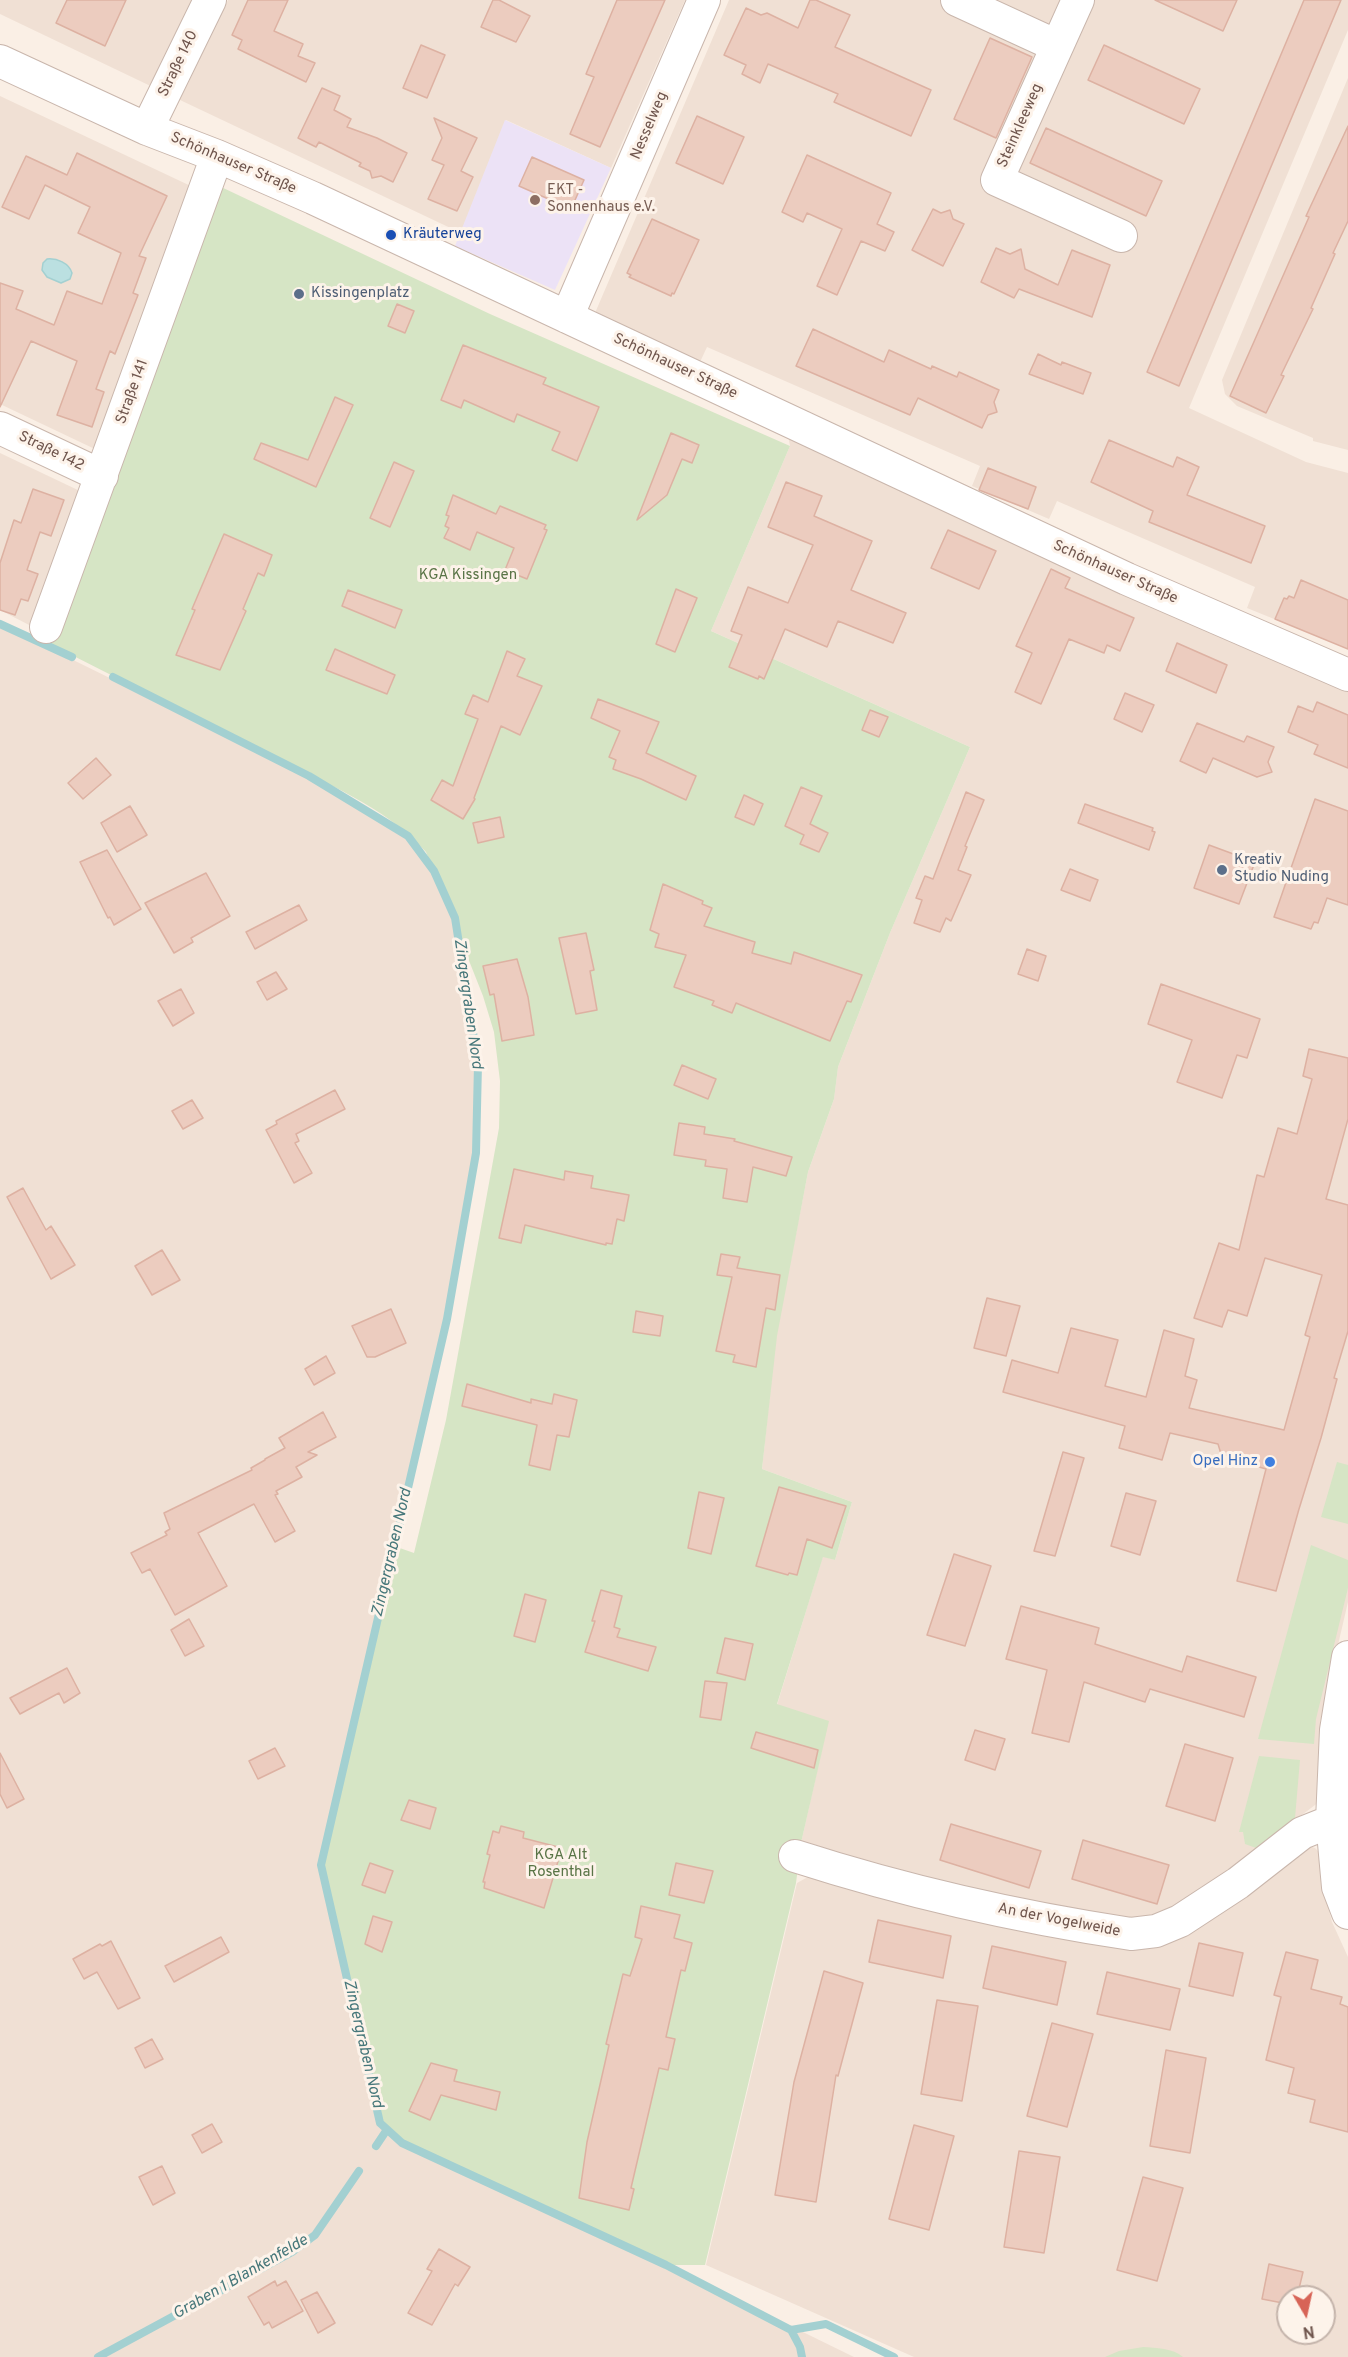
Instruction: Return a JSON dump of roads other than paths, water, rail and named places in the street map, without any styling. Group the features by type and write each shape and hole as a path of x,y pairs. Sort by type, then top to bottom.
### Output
{"street":[{"name":"Straße 140","path":"147,129 210,0"},
{"name":"Nesselweg","path":"567,317 704,0"},
{"path":"957,0 1057,46"},
{"name":"Steinkleeweg","path":"1078,0 997,180 1121,236"},
{"name":"Schönhauser Straße","path":"0,61 147,129 217,156 313,198 1116,574 1348,675"},
{"name":"Straße 141","path":"46,627 217,156"},
{"name":"Straße 142","path":"0,428 102,476"},
{"path":"1348,1661 1332,1821 1338,1887 1348,1913"},
{"name":"An der Vogelweide","path":"795,1856 968,1903 1131,1934 1156,1931 1180,1921 1238,1883 1302,1833 1332,1821"}],"water":[{"path":"47,259 59,260 65,264 72,273 70,279 61,283 47,277 42,270 43,263"}],"waterway":[{"path":"0,624 72,657"},
{"name":"Zingergraben Nord","path":"113,677 309,776 408,836 434,871 455,918 478,1064 476,1153 447,1319 321,1865 380,2123 402,2143 666,2265 791,2330 800,2347 802,2357"},
{"name":"Graben 1 Blankenfelde","path":"376,2146 386,2131"},
{"name":"Graben 1 Blankenfelde","path":"98,2357 292,2252 315,2235 359,2171"},
{"path":"791,2330 826,2324 894,2357"}],"place":[{"name":"EKT - Sonnenhaus e.V.","path":"535,200"},
{"name":"Kräuterweg","path":"391,235"},
{"name":"Kissingenplatz","path":"299,294"},
{"name":"Kreativ Studio Nuding","path":"1222,870"},
{"name":"Opel Hinz","path":"1270,1462"}],"park label":[{"name":"KGA Kissingen","path":"468,576"},
{"name":"KGA Alt Rosenthal","path":"561,1864"}]}
